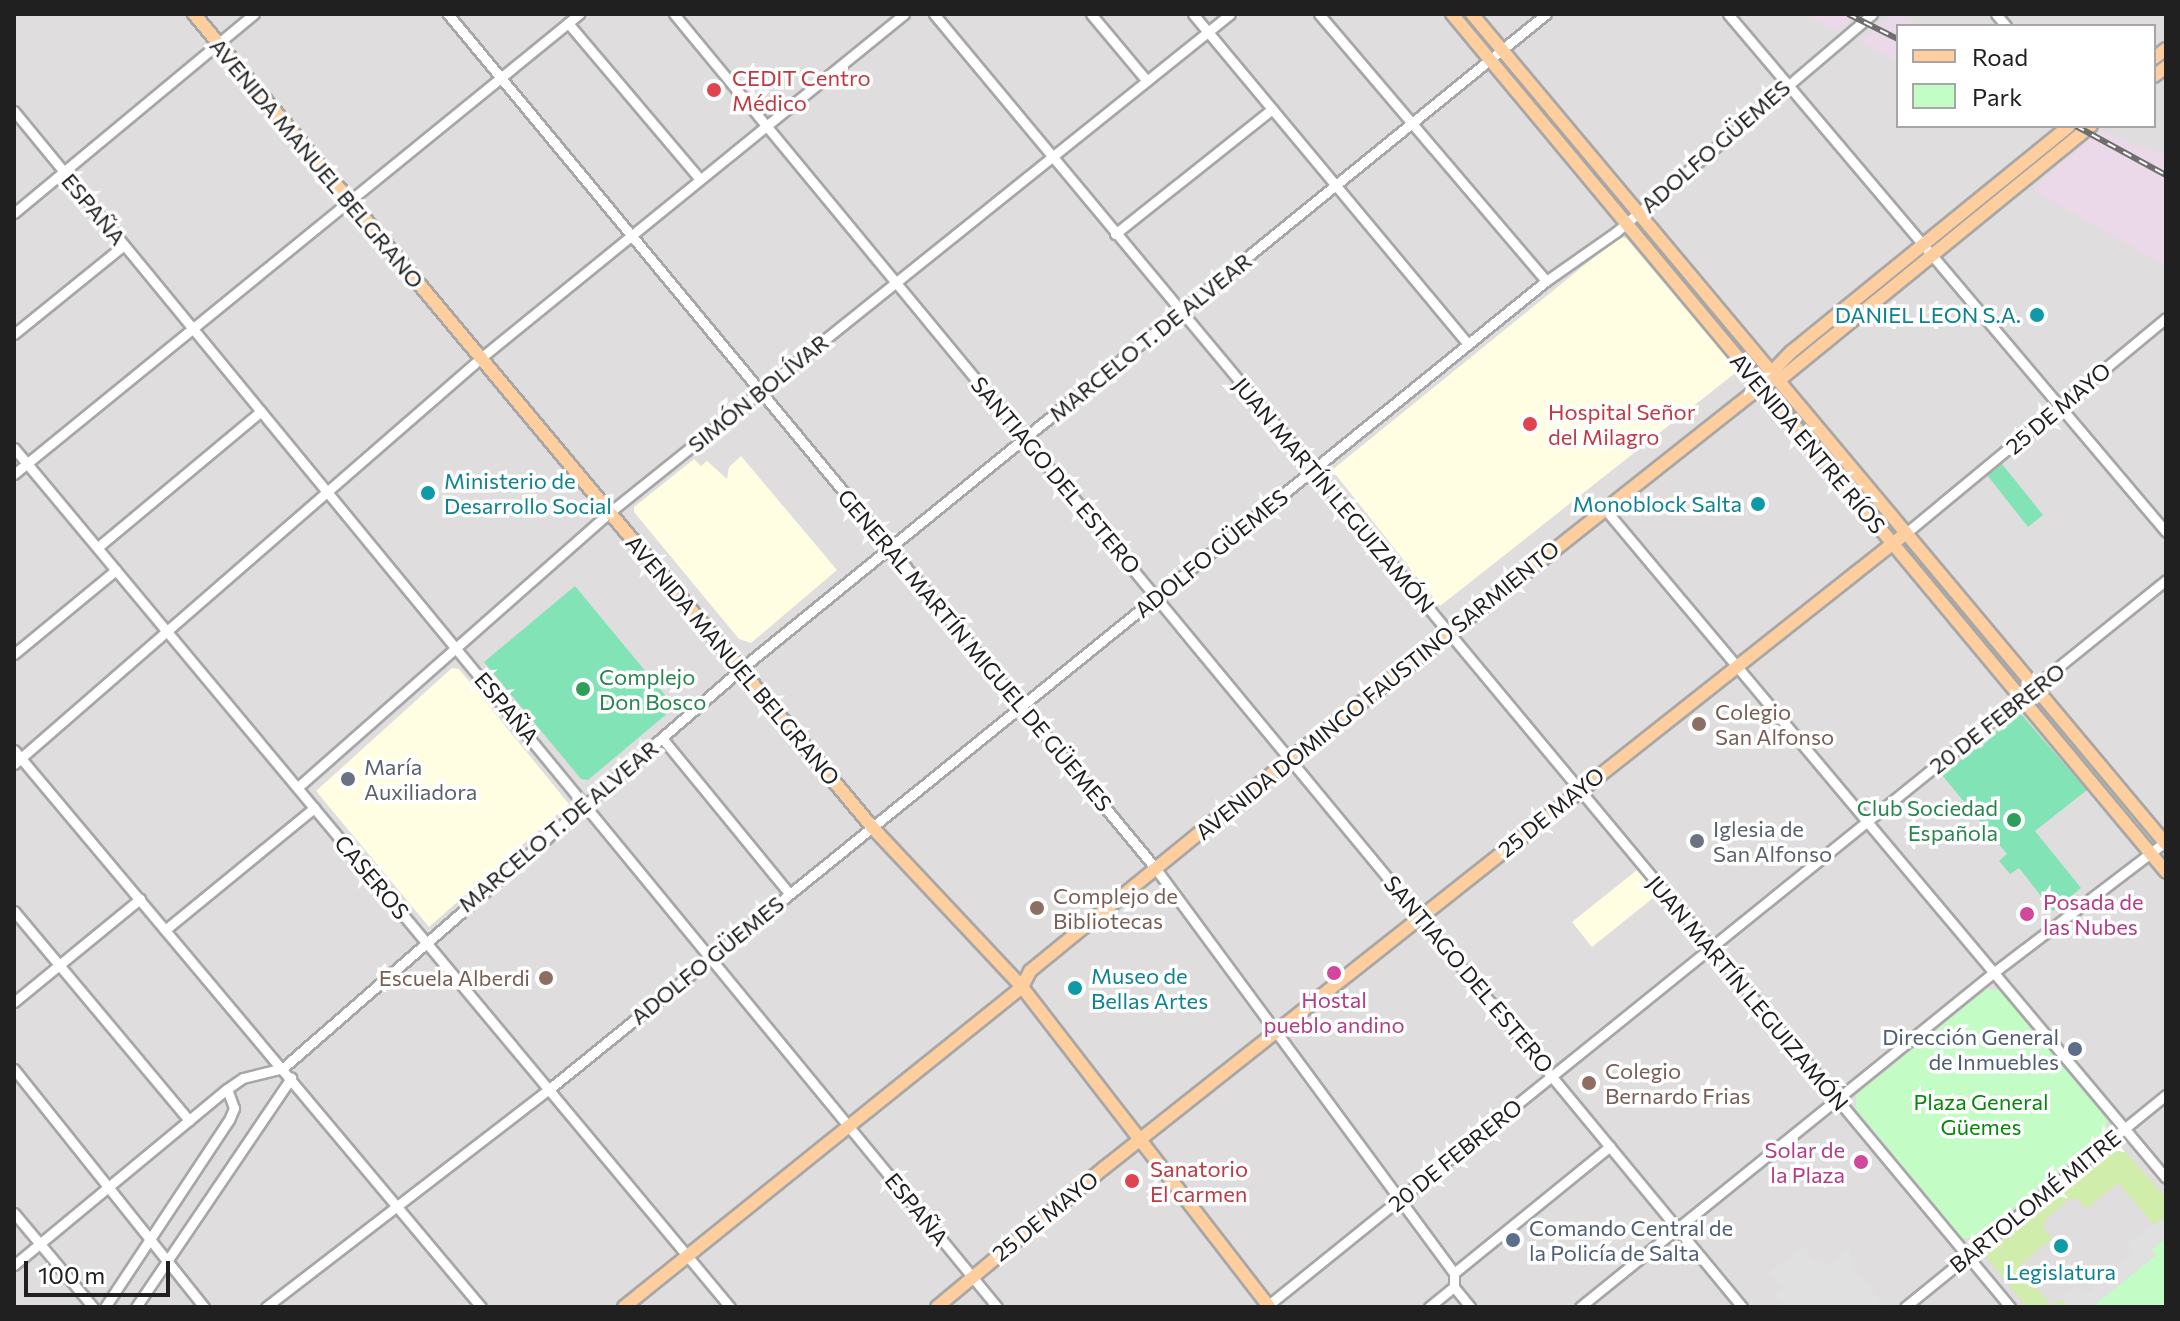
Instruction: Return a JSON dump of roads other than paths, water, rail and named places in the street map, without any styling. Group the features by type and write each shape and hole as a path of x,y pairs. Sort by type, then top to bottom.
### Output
{"main road":[{"name":"AVENIDA MANUEL BELGRANO","path":"194,14 348,203 482,357 872,827 1022,987 1268,1306"},
{"name":"AVENIDA ENTRE RÍOS","path":"1452,14 2166,872"},
{"name":"AVENIDA ENTRE RÍOS","path":"1472,14 2166,843"},
{"name":"AVENIDA DOMINGO FAUSTINO SARMIENTO","path":"1774,377 1923,245 2067,128"},
{"name":"AVENIDA DOMINGO FAUSTINO SARMIENTO","path":"624,1307 1022,987 1030,971 1289,760 1604,508 1933,256 2089,128"},
{"name":"25 DE MAYO","path":"937,1307 1138,1141 1737,663 1906,533"}],"street":[{"path":"14,213 254,14"},
{"name":"GENERAL MARTÍN MIGUEL DE GÜEMES","path":"448,14 1156,869 1454,1273"},
{"path":"14,474 194,332 579,14"},
{"name":"SANTIAGO DEL ESTERO","path":"674,14 1742,1307"},
{"path":"18,761 482,357 904,14"},
{"name":"JUAN MARTÍN LEGUIZAMÓN","path":"934,14 2010,1307"},
{"path":"1091,14 1147,81"},
{"path":"1193,14 1468,344"},
{"name":"SIMÓN BOLÍVAR","path":"298,787 610,512 1230,14"},
{"path":"1319,14 1546,281"},
{"name":"MARCELO T. DE ALVEAR","path":"283,1068 425,940 742,668 1546,14"},
{"path":"1728,14 2062,405 2166,532"},
{"name":"ADOLFO GÜEMES","path":"266,1307 548,1090 1546,281 1624,224 1872,14"},
{"path":"568,23 700,179"},
{"path":"1115,234 1272,109"},
{"name":"ESPAÑA","path":"14,111 586,803 997,1307"},
{"path":"14,334 124,245"},
{"name":"25 DE MAYO","path":"1906,533 2166,318"},
{"path":"98,547 261,411"},
{"name":"CASEROS","path":"14,448 730,1307"},
{"path":"1604,508 2166,1178"},
{"path":"14,654 116,570"},
{"name":"20 DE FEBRERO","path":"1268,1306 1866,820 2022,701 2166,580"},
{"path":"662,738 789,893"},
{"path":"14,750 18,761 140,899 481,1307"},
{"path":"165,930 314,808"},
{"path":"1580,1307 1993,973 2166,843"},
{"path":"14,1002 140,899"},
{"path":"14,911 189,1120"},
{"path":"14,1265 227,1089 243,1078 283,1068"},
{"path":"14,1069 204,1307"},
{"path":"136,1307 291,1078"},
{"path":"105,1307 229,1120 234,1108 227,1089"},
{"name":"BARTOLOMÉ MITRE","path":"1905,1307 2166,1095"},
{"path":"1470,1307 1454,1287 1454,1273 1610,1146"},
{"path":"14,1213 93,1307"},
{"path":"1429,1307 1454,1287"}],"railway":[{"path":"1848,14 1896,38"},
{"path":"2080,128 2166,175"}],"place":[{"name":"CEDIT Centro Médico","path":"714,90"},
{"name":"DANIEL LEON S.A.","path":"2037,315"},
{"name":"Hospital Señor del Milagro","path":"1530,424"},
{"name":"Ministerio de Desarrollo Social","path":"428,493"},
{"name":"Monoblock Salta","path":"1758,504"},
{"name":"Complejo Don Bosco","path":"583,689"},
{"name":"Colegio San Alfonso","path":"1699,724"},
{"name":"María Auxiliadora","path":"348,779"},
{"name":"Club Sociedad Española","path":"2014,820"},
{"name":"Iglesia de San Alfonso","path":"1697,841"},
{"name":"Complejo de Bibliotecas","path":"1037,908"},
{"name":"Posada de las Nubes","path":"2027,914"},
{"name":"Hostal pueblo andino","path":"1334,973"},
{"name":"Escuela Alberdi","path":"546,978"},
{"name":"Museo de Bellas Artes","path":"1075,988"},
{"name":"Dirección General de Inmuebles","path":"2075,1049"},
{"name":"Colegio Bernardo Frias","path":"1589,1083"},
{"name":"Solar de la Plaza","path":"1861,1162"},
{"name":"Sanatorio El carmen","path":"1132,1181"},
{"name":"Comando Central de la Policía de Salta","path":"1513,1240"},
{"name":"Legislatura","path":"2061,1246"}],"park label":[{"name":"Plaza General Güemes","path":"1981,1114"}]}
